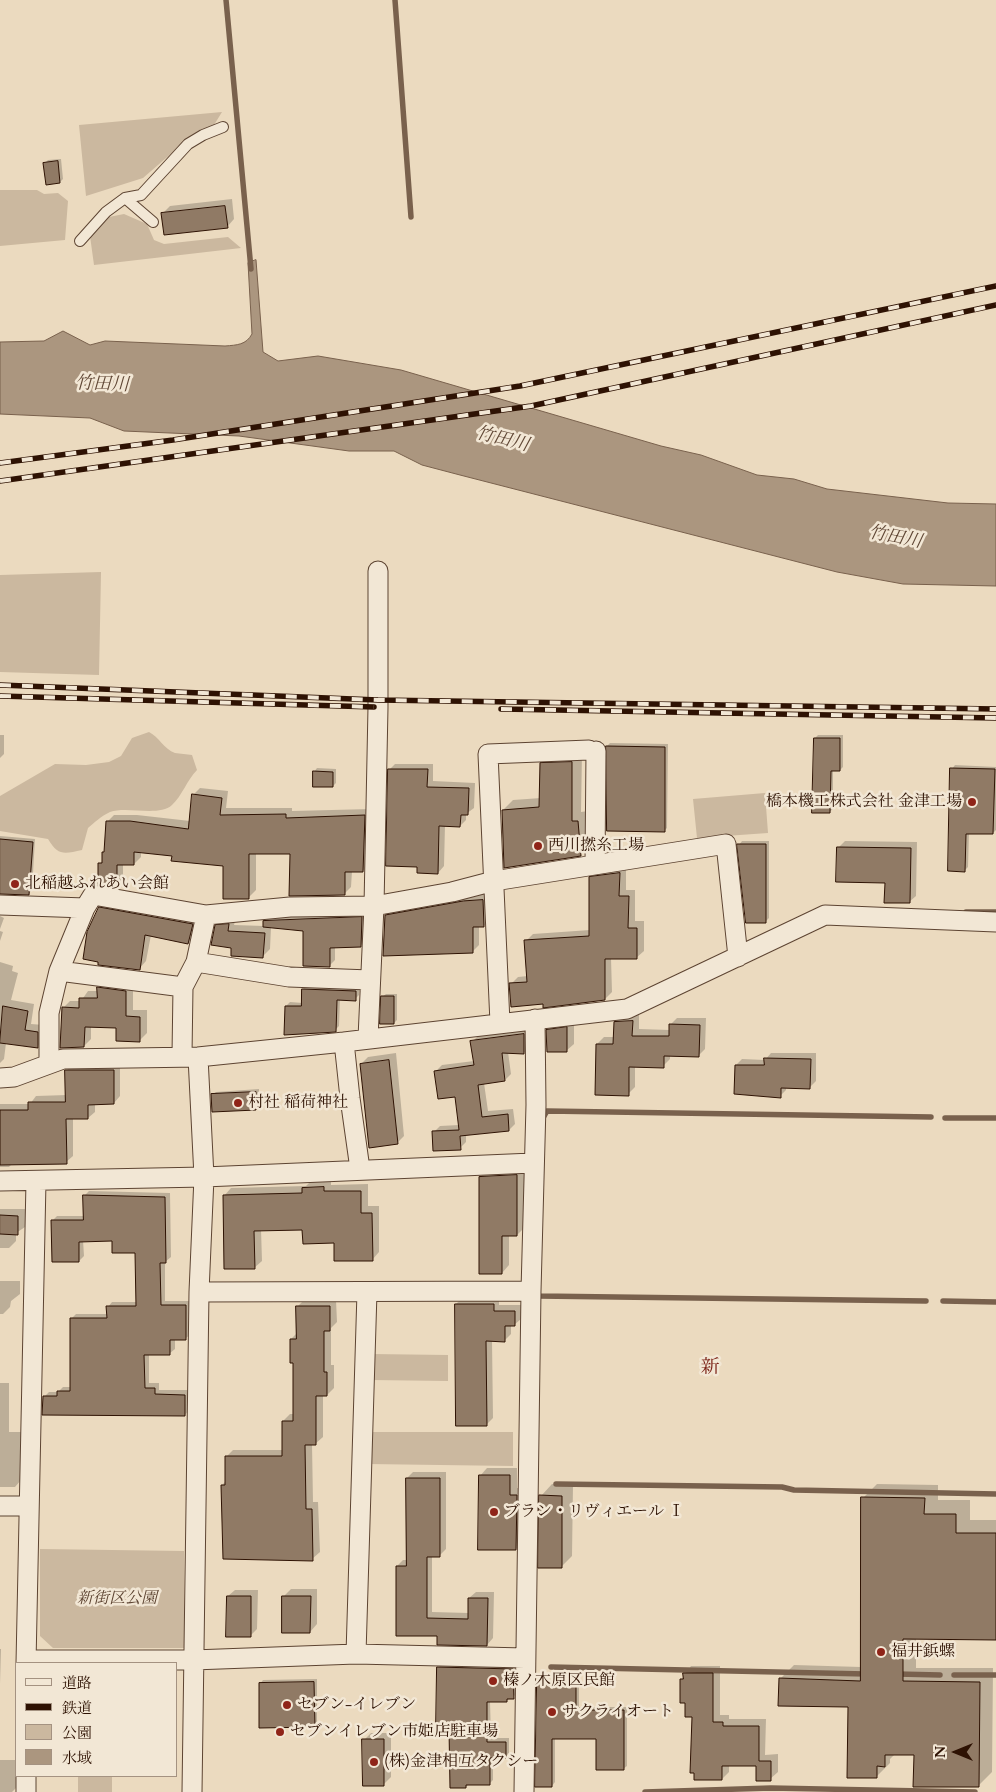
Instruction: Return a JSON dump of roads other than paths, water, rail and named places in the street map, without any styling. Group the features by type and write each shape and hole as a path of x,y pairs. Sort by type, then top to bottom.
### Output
{"street":[{"path":"368,1038 374,906 378,707 378,571"},
{"path":"500,1023 488,754 593,751 595,864"},
{"path":"49,1062 49,1013 59,971 85,908 93,895 206,915 290,907 374,906 452,892 494,881 726,844 738,957"},
{"path":"0,905 85,908"},
{"path":"192,1792 199,1292 204,1177 183,987 196,962 206,915"},
{"path":"0,1078 14,1077 49,1062 63,1059 190,1056 344,1042 627,1009 825,915 996,922"},
{"path":"196,962 290,977 370,980"},
{"path":"59,971 183,987"},
{"path":"524,1792 533,1164 536,1105 535,1019"},
{"path":"344,1042 360,1170"},
{"path":"0,1181 204,1177 533,1164"},
{"path":"36,1181 26,1661 193,1660 356,1654 525,1658"},
{"path":"199,1292 531,1291"},
{"path":"356,1654 367,1292"},
{"path":"0,1506 28,1506"},
{"path":"26,1777 26,1792"}],"lane":[{"path":"80,241 106,212 125,198 141,195 188,144 203,135 223,127"},
{"path":"125,198 153,222"}],"water":[{"name":"竹田川","path":"256,260 263,352 278,361 318,356 401,370 661,446 701,455 757,475 794,479 827,489 948,503 996,504 996,586 903,584 837,572 422,465 394,451 349,451 239,436 124,431 90,418 0,414 0,342 44,341 63,331 90,345 105,341 225,346 244,342 252,334 248,263"}],"waterway":[{"path":"226,0 251,269"},
{"path":"395,0 411,217"},
{"path":"966,912 996,912"},
{"path":"543,1118 547,1111 931,1117"},
{"path":"945,1118 996,1118"},
{"path":"538,1293 538,1296 926,1301"},
{"path":"943,1301 996,1302"},
{"path":"556,1484 782,1487 794,1490 996,1494"},
{"path":"551,1667 866,1674"},
{"path":"897,1674 940,1675"},
{"path":"954,1675 996,1675"},
{"path":"645,1792 771,1788 975,1792"}],"railway":[{"path":"0,463 173,440 520,386 996,286"},
{"path":"0,481 531,406 996,305"},
{"path":"0,685 378,700 996,709"},
{"path":"0,696 374,707"},
{"path":"501,709 996,718"}],"place":[{"name":"橋本機工株式会社 金津工場","path":"972,802"},
{"name":"西川撚糸工場","path":"538,846"},
{"name":"北稲越ふれあい会館","path":"15,884"},
{"name":"村社 稲荷神社","path":"238,1103"},
{"name":"ブラン・リヴィエール Ⅰ","path":"494,1512"},
{"name":"福井鋲螺","path":"881,1652"},
{"name":"榛ノ木原区民館","path":"493,1681"},
{"name":"セブン-イレブン","path":"287,1705"},
{"name":"サクライオート","path":"552,1712"},
{"name":"セブンイレブン市姫店駐車場","path":"280,1732"},
{"name":"(株)金津相互タクシー","path":"374,1762"}],"district":[{"name":"新","path":"710,1369"}],"park label":[{"name":"新街区公園","path":"117,1599"}]}
